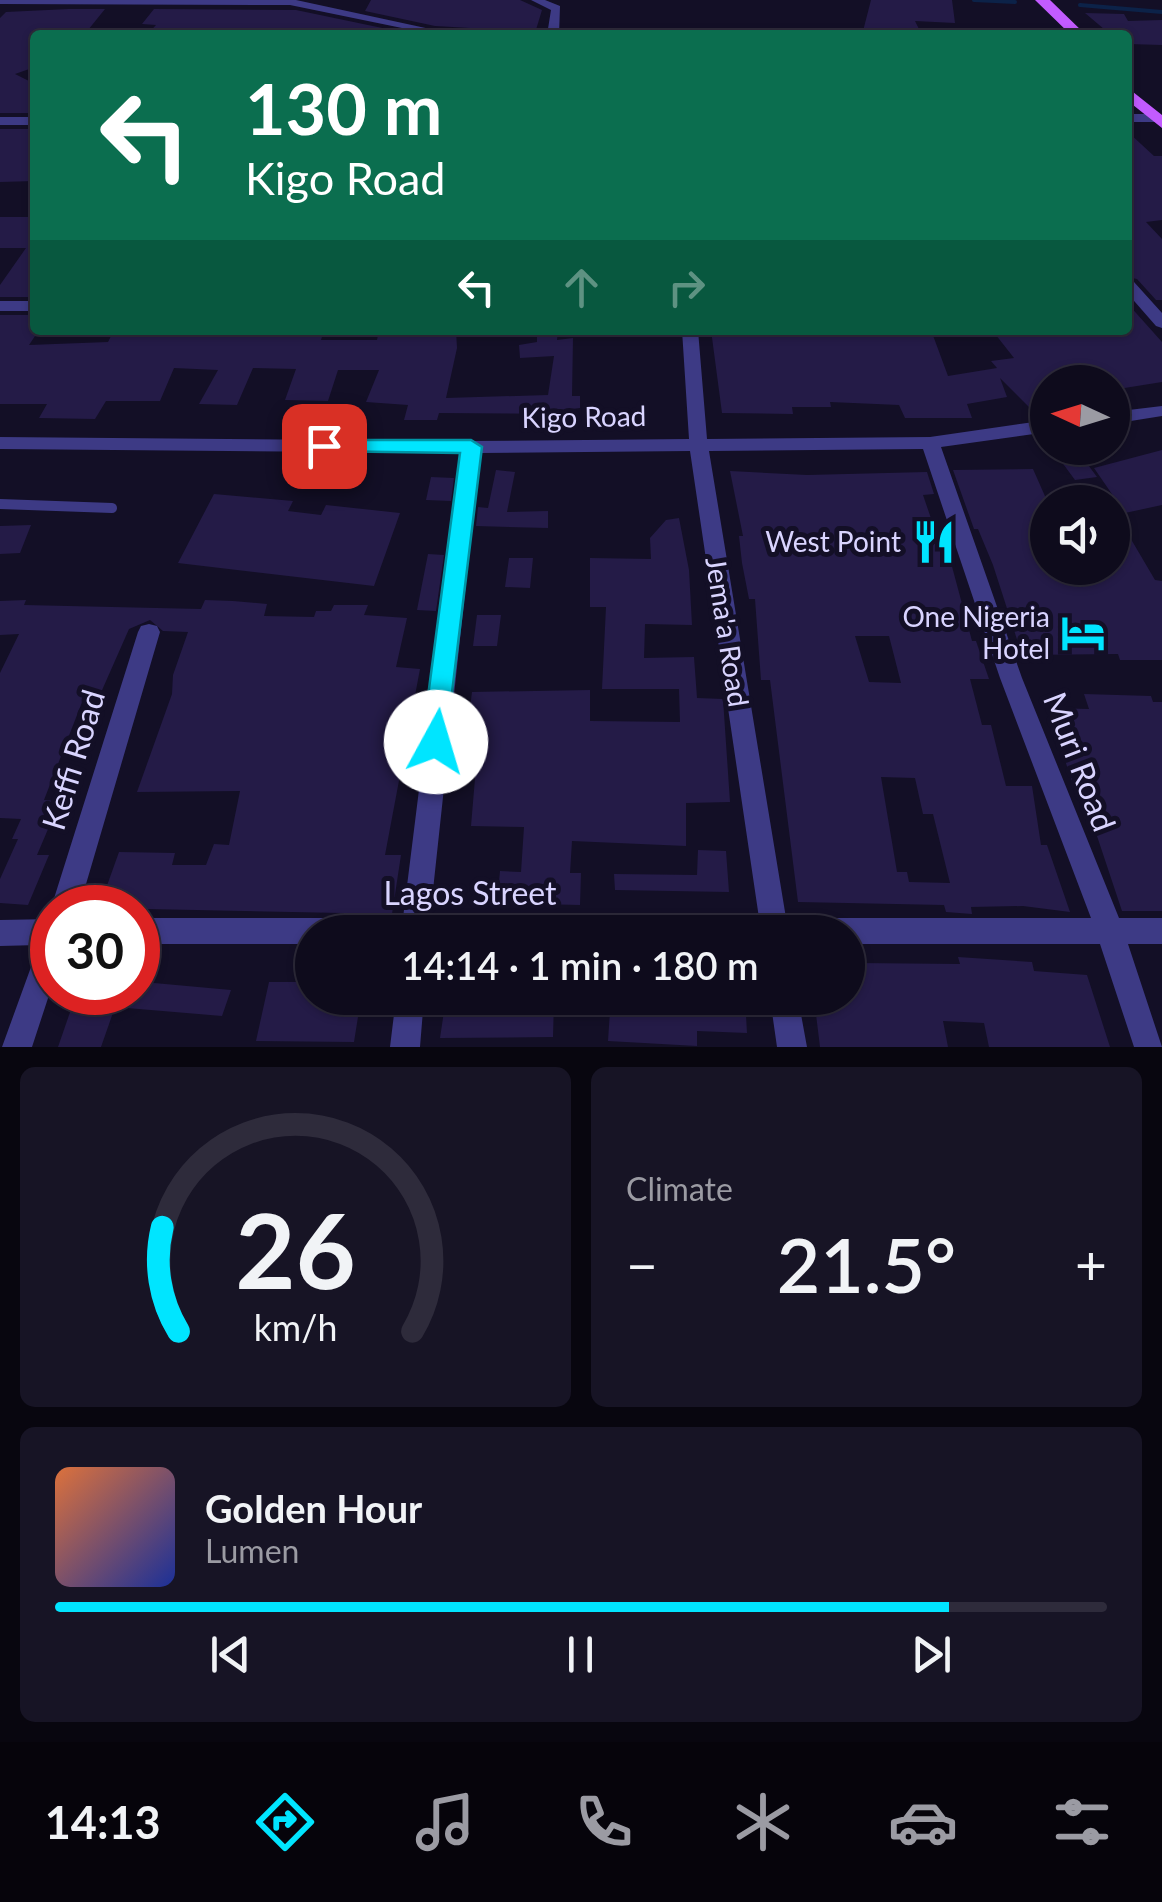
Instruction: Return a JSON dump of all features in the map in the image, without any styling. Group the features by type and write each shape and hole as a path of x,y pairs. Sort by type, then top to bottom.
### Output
{"main road":[{"path":"1040,4 1060,30"},
{"path":"1040,4 1074,30"},
{"path":"1132,83 1160,116"},
{"path":"1132,95 1160,116"}],"street":[{"path":"536,0 556,8 554,30"},
{"path":"0,1 290,2 418,30"},
{"path":"1132,118 1160,116"},
{"path":"0,121 30,121"},
{"path":"1132,288 1162,322"},
{"path":"0,306 30,306"},
{"name":"Jema'a Road","path":"690,335 698,443 771,915"},
{"path":"1130,415 1162,411"},
{"name":"Kigo Road","path":"0,443 471,447 930,442 1030,428"},
{"name":"Muri Road","path":"930,442 1011,678 1110,931 1149,1047"},
{"path":"418,915 471,447"},
{"name":"Keffi Road","path":"72,885 149,632"},
{"name":"Lagos Street","path":"160,931 295,930"},
{"name":"Lagos Street","path":"865,932 1162,931"},
{"path":"0,932 30,932"},
{"path":"17,1047 30,1010"},
{"path":"405,1047 408,1015"},
{"path":"787,1015 792,1047"}],"lane":[{"path":"0,504 112,508"}],"building":[{"path":"371,0 520,0 542,10 536,30 469,30 365,11"},
{"path":"871,0 952,0 955,23 915,21 920,30 863,30"},
{"path":"105,9 88,30 30,30 30,69 15,74 30,82 30,113 0,113 0,18 6,12"},
{"path":"154,9 296,10 392,30 152,30 156,25 142,24"},
{"path":"1085,13 1124,14 1128,21 1162,20 1162,45 1132,44 1132,30 1105,30"},
{"path":"0,129 30,129 30,181 0,182"},
{"path":"1132,136 1154,156 1162,156 1162,220 1146,222 1162,239 1162,300 1156,300 1132,278"},
{"path":"0,217 30,217 30,297 0,297 0,285 26,248 0,248"},
{"path":"1132,308 1162,342 1162,382 1130,387 1130,365 1030,365 1030,407 1000,378 1007,397 967,404 972,418 905,418 899,405 830,402 831,407 792,407 793,414 722,413 712,335 933,335 948,376 997,368 991,361 1014,358 996,335 1132,335"},
{"path":"0,315 30,315 30,335 35,336 29,345 108,342 112,335 322,335 321,340 377,340 378,335 456,335 446,398 548,395 554,356 520,358 519,345 537,342 537,335 558,335 557,340 573,338 572,396 580,396 580,408 572,409 572,414 439,413 437,420 404,420 408,405 366,402 379,370 338,370 328,401 285,400 296,369 253,368 237,405 199,404 218,370 174,368 160,401 106,401 95,419 39,418 47,404 0,404"},
{"path":"1162,450 1162,505 1130,512 1130,485 1106,485 1094,468 1130,465 1130,458"},
{"path":"1064,465 1088,465 1097,477 1075,480"},
{"path":"1033,469 1040,485 1030,485 1030,585 1130,585 1130,538 1155,580 1162,581 1162,660 1120,660 1118,654 1022,655 993,565 978,529 974,529 953,470"},
{"path":"496,470 515,472 507,512 548,511 548,528 476,526 478,507 488,508"},
{"path":"730,471 807,475 927,472 934,494 923,495 936,533 943,533 972,641 976,641 989,679 970,679 982,725 991,725 1006,786 1032,786 1041,845 1047,845 1070,912 1023,906 971,907 972,914 946,912 944,905 798,902 770,680 761,680 755,599 749,599 742,563 739,536 743,536","holes":["855,636 889,636 901,683 869,682","881,777 915,778 923,814 933,814 950,883 909,882 907,872 897,872"]},
{"path":"431,477 454,478 451,501 426,500"},
{"path":"214,494 293,501 288,511 321,515 326,505 400,513 374,586 178,563"},
{"path":"679,518 689,570 692,625 645,624 644,658 694,657 697,698 723,699 730,802 686,803 686,846 572,841 570,873 581,873 580,905 497,903 500,871 521,872 524,827 471,826 479,731 467,731 472,692 590,690 590,721 680,722 679,689 602,689 606,607 590,607 590,558 651,559 650,538 666,520"},
{"path":"31,525 20,553 0,554 0,526"},
{"path":"428,554 444,555 436,611 417,610"},
{"path":"509,558 533,558 530,588 505,587"},
{"path":"26,600 24,605 201,609 205,600 233,601 267,604 264,616 314,617 316,611 331,611 334,605 368,605 364,615 407,618 396,667 420,669 385,855 401,855 392,914 160,909 160,885 107,885 119,852 175,853 172,865 206,865 214,844 229,845 240,791 137,792 172,694 173,675 188,632 163,631 150,620 129,629 99,697 84,697 44,800 60,801 37,855 49,855 36,885 30,885 28,905 0,903 0,879 18,839 12,839 21,819 0,818 0,673 19,634 0,635 0,601"},
{"path":"477,615 501,615 497,646 473,646"},
{"path":"1084,694 1151,696 1153,702 1162,702 1162,911 1122,911 1084,797 1077,797 1048,708 1089,709"},
{"path":"698,850 726,851 729,892 615,890 614,874 697,875"},
{"path":"958,957 1032,962 1034,971 1087,975 1110,1047 989,1047 984,1023 943,1021 948,1047 820,1047 816,1015 865,1015 865,963 960,964"},
{"path":"269,982 295,982 295,1015 358,1015 354,1042 256,1041"},
{"path":"160,984 231,990 222,1016 160,1011"},
{"path":"69,1015 112,1015 101,1047 58,1047"},
{"path":"443,1015 554,1015 553,1037 440,1038"},
{"path":"610,1015 746,1015 747,1033 697,1031 697,1046 608,1041"}],"waterway":[{"path":"974,0 1015,2"},
{"path":"1080,5 1162,12"}],"place":[{"name":"West Point","path":"934,542"},
{"name":"One Nigeria Hotel","path":"1083,633"}],"route":[{"path":"324,446 471,447 436,742"}]}
